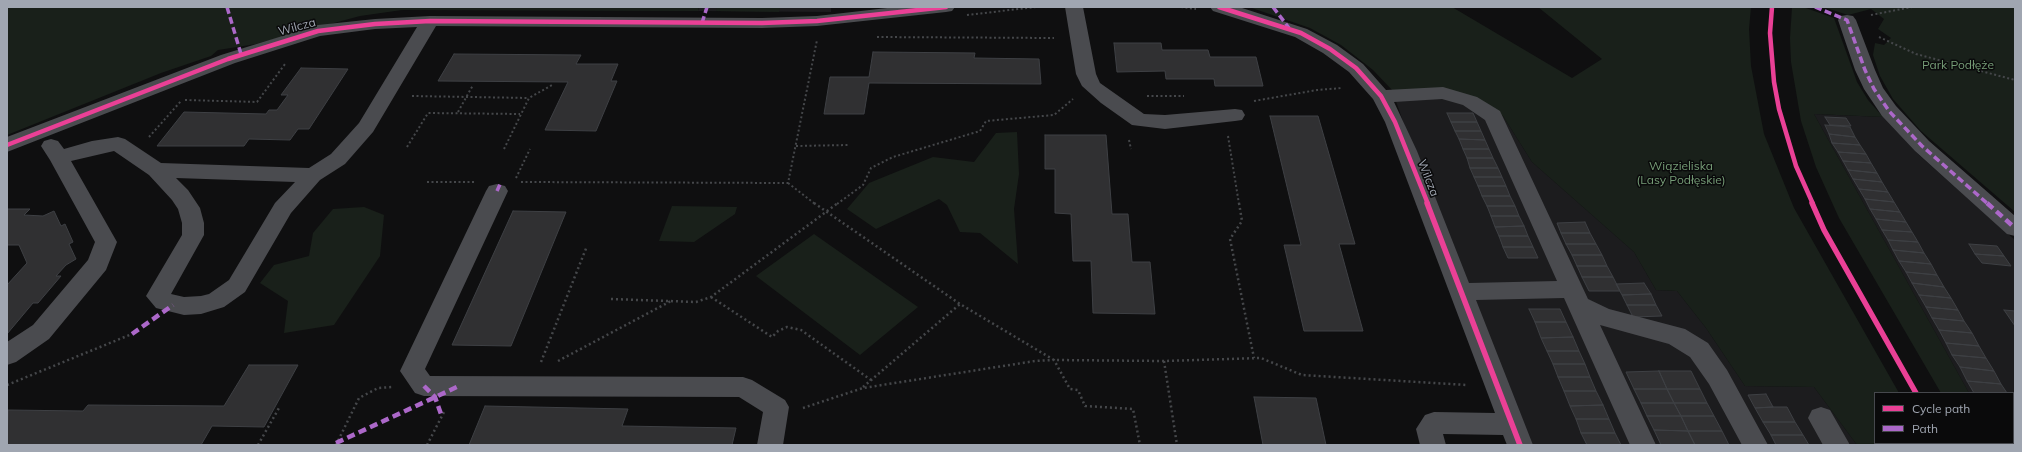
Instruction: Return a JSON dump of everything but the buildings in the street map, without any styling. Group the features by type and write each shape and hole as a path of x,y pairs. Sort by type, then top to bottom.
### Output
{"street":[{"name":"Wilcza","path":"7,146 228,59 278,42 318,31 375,24 430,22 762,23 816,21 946,7"},
{"path":"1074,7 1086,74 1092,86 1139,120 1165,122 1236,115"},
{"name":"Wilcza","path":"1210,9 1261,19 1296,32 1330,49 1356,68 1381,96 1395,122 1499,386 1516,434"},
{"path":"1847,20 1865,70 1874,89 1889,110 1922,146 2015,228"},
{"path":"59,157 92,148 118,144 156,170 180,195 189,208 193,223 193,235 158,296 164,302 184,306 201,305 216,301 237,286 283,208 313,175 338,159 366,127 430,22"},
{"path":"1381,96 1443,93 1470,101 1493,116 1643,445"},
{"path":"7,355 41,332 98,264 106,242 59,157 41,132"},
{"path":"156,170 313,175"},
{"path":"489,187 412,371 424,386 534,379 743,387 776,407 770,445"},
{"path":"1462,292 1576,297 1603,317 1676,336 1699,350 1718,377 1755,445"},
{"path":"1821,418 1837,445"},
{"path":"1434,445 1429,429 1434,423 1516,434"}],"path":[{"path":"1181,7 1210,9"},
{"path":"1847,20 1912,7"},
{"path":"1847,20 1886,41 1916,54 2015,80"},
{"path":"788,183 818,36"},
{"path":"875,37 1055,38"},
{"path":"133,155 181,100 256,102 288,60"},
{"path":"458,112 473,85"},
{"path":"385,96 529,98 552,85"},
{"path":"1254,358 1230,239 1242,221 1228,133 1241,103 1317,90 1346,88"},
{"path":"1142,96 1191,96"},
{"path":"611,299 696,302 711,297 827,214 863,185 871,168 893,157 980,131 986,121 1054,115 1075,97"},
{"path":"504,149 529,98"},
{"path":"407,147 428,113 458,112 520,114"},
{"path":"796,146 848,145"},
{"path":"530,149 514,182 788,183 827,214 960,304 1054,360 1070,389 1078,390 1085,406 1133,409 1140,445"},
{"path":"427,182 489,187"},
{"path":"534,379 587,246"},
{"path":"711,297 772,337 778,331 788,327 801,330 871,380"},
{"path":"534,379 671,301"},
{"path":"863,388 960,304"},
{"path":"7,385 132,334"},
{"path":"774,418 863,388 1035,361 1054,360 1164,361 1261,358 1302,375 1499,386"},
{"path":"1164,361 1177,445"},
{"path":"336,445 359,398 378,388 424,386"},
{"path":"258,445 279,408"}],"shaded area":[{"path":"699,7 831,7 831,12 698,11"},
{"path":"1392,90 1444,90 1503,116 1532,162 1634,252 1656,290 1677,291 1706,328 1745,386 1814,387 1857,445 1517,445"},
{"path":"1814,114 1883,117 1919,155 2015,240 2015,445 1998,444 2014,444 2014,392 1968,392"}],"green space":[{"path":"7,7 699,7 698,11 402,10 360,16 256,44 218,50 211,56 161,73 7,135"},
{"path":"717,7 780,7 779,12 716,11"},
{"name":"Wiązieliska (Lasy Podłęskie)","path":"1249,7 1452,7 1572,78 1602,59 1538,7 1751,7 1749,29 1751,66 1764,134 1794,208 1898,392 1874,392 1874,444 1928,445 1857,445 1814,387 1745,386 1706,328 1677,291 1656,290 1634,252 1532,162 1503,116 1475,99 1392,90 1373,70 1341,45 1310,28"},
{"path":"1792,7 1803,7 1834,18 1857,82 1868,100 1883,117 1814,114 1968,392 1940,392 1839,218 1816,167 1801,121 1791,62 1790,38"},
{"name":"Park Podłęże","path":"1823,7 2015,7 2015,212 1921,131 1893,99 1880,76 1873,55 1875,43 1884,45 1891,38 1878,29 1884,19 1871,9 1848,15"},
{"path":"1017,132 1019,174 1014,209 1018,264 980,233 960,232 947,205 939,199 876,229 847,209 869,183 933,157 974,162 996,133"},
{"path":"672,206 737,207 735,214 694,242 659,241"},
{"path":"364,207 384,215 380,256 334,325 284,333 288,301 260,283 274,265 309,256 313,233 333,209"},
{"path":"814,234 918,307 860,355 756,276"}],"marked path":[{"path":"227,7 241,54"},
{"path":"702,23 707,7"},
{"path":"1273,7 1289,28"},
{"path":"1815,7 1847,20 1865,70 1874,89 1889,111 1922,146 2015,228"},
{"path":"497,191 501,182"},
{"path":"132,334 173,305"},
{"path":"424,386 435,397 441,414"},
{"path":"336,443 459,386"}],"cycle path":[{"path":"7,145 228,59 318,31 375,24 430,21 762,23 817,21 946,7"},
{"path":"1219,7 1261,19 1301,33 1330,49 1356,68 1381,96 1395,122 1407,151 1520,445"},
{"path":"1772,7 1770,33 1774,82 1779,109 1796,166 1824,230 1915,392"}]}
